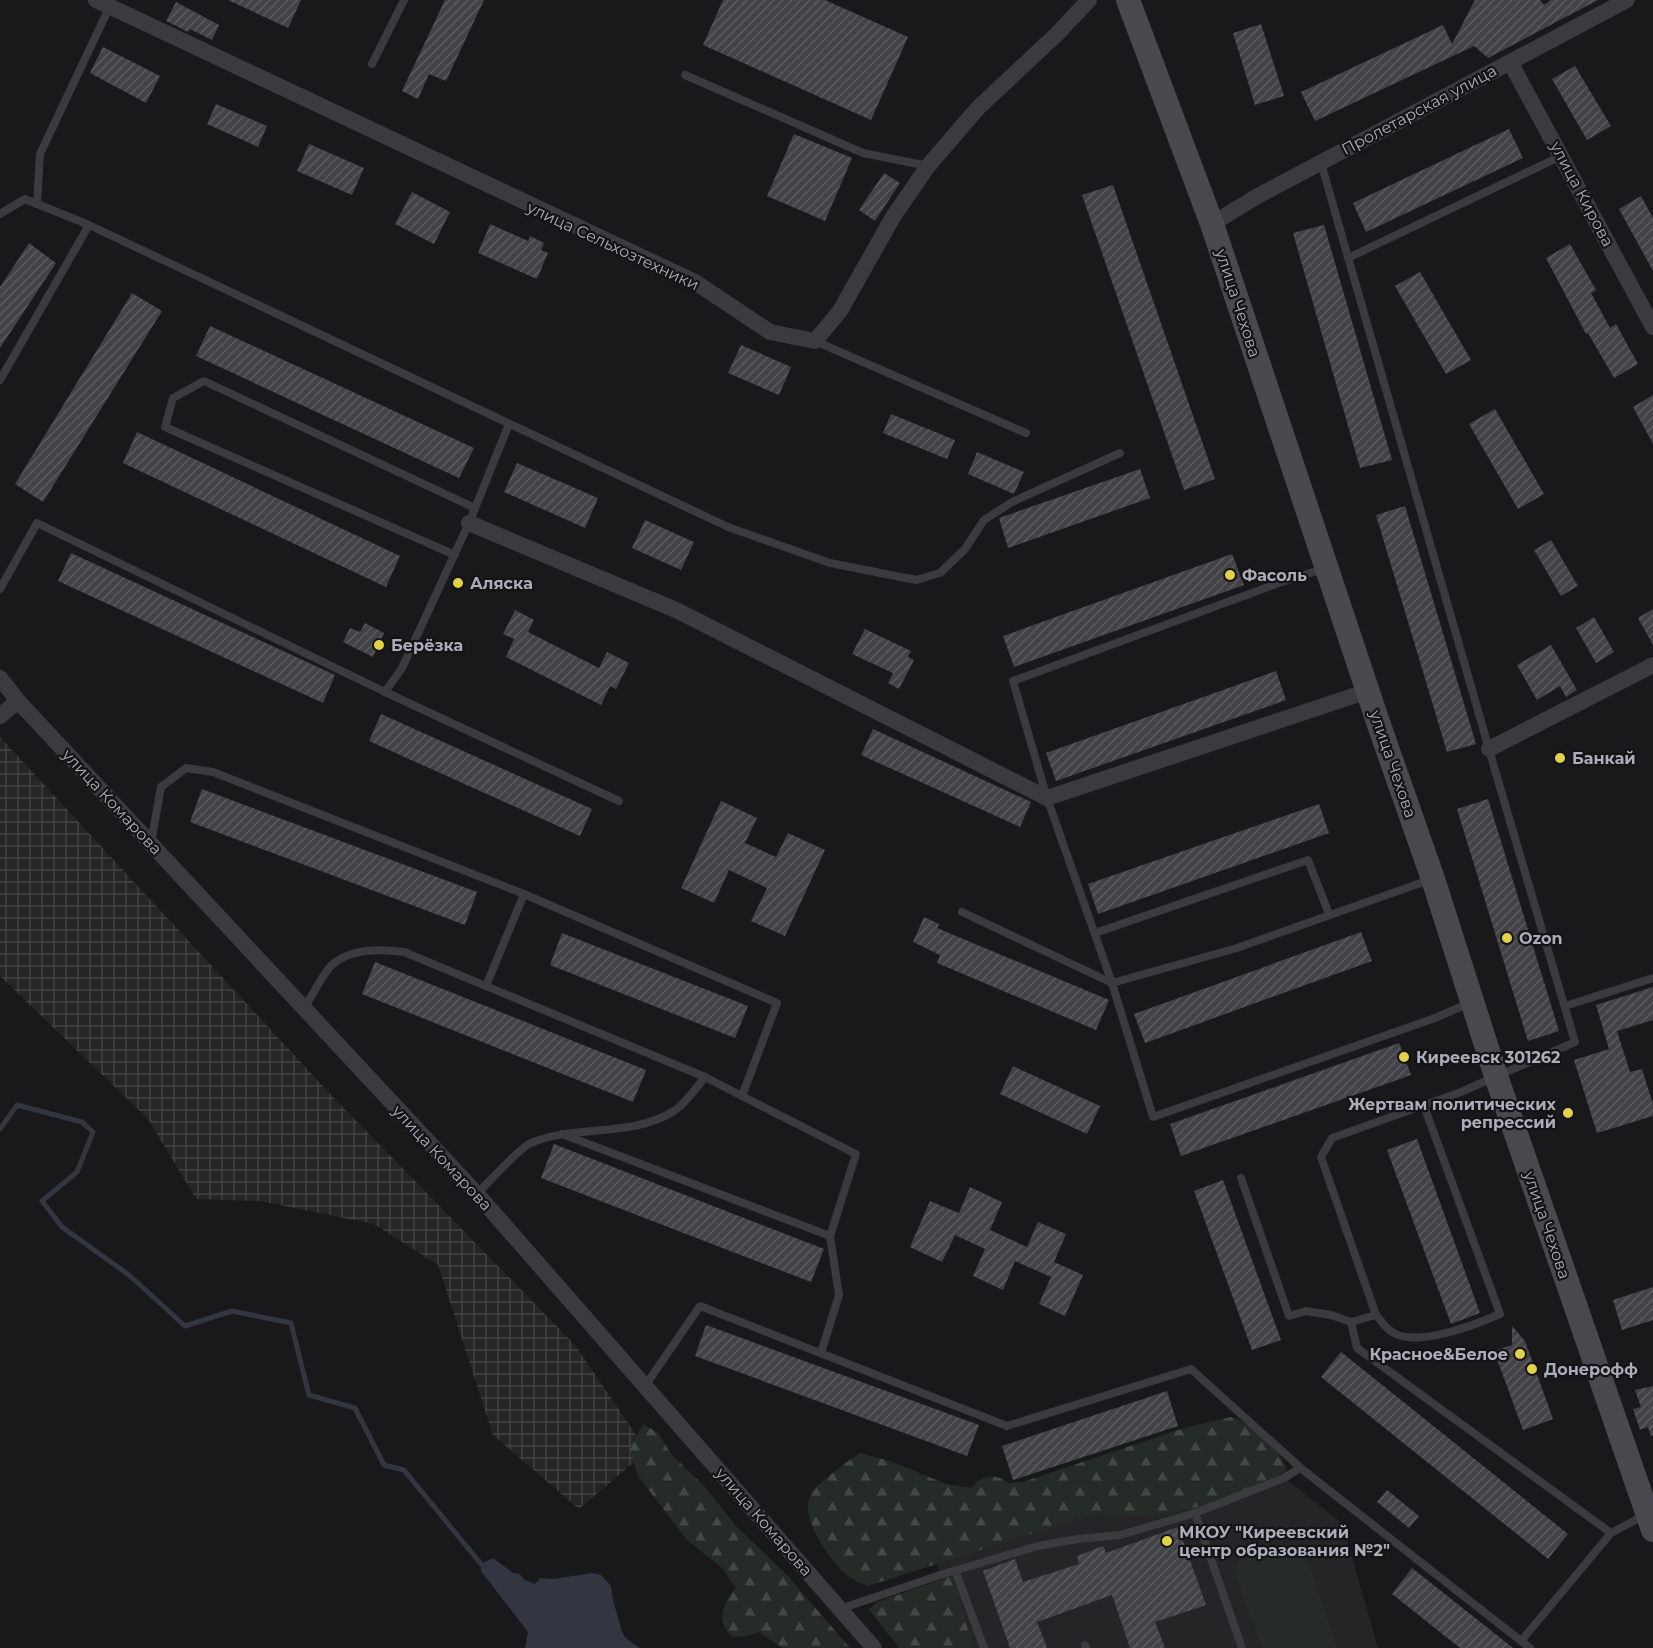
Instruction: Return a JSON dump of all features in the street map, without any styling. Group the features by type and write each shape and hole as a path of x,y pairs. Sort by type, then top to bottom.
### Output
{"main road":[{"name":"улица Чехова","path":"1128,0 1212,224 1433,879 1496,1076 1650,1522"}],"street":[{"path":"815,341 840,311 893,217 928,166 978,108 1057,34 1089,0"},
{"name":"Пролетарская улица","path":"1212,224 1248,202 1627,0"},
{"name":"улица Сельхозтехники","path":"102,4 695,282 770,332 815,341"},
{"name":"улица Кирова","path":"1510,62 1653,327"},
{"path":"472,515 676,610 1047,798 1368,691"},
{"path":"1489,749 1653,665"},
{"name":"улица Комарова","path":"0,678 18,702 477,1194 874,1648"},
{"path":"0,716 18,702"}],"lane":[{"path":"372,64 404,0"},
{"path":"37,204 40,154 102,4"},
{"path":"685,75 863,153 928,166"},
{"path":"1348,258 1561,156"},
{"path":"1321,163 1575,1042 1424,1106 1332,1138 1321,1157 1376,1315 1392,1333 1417,1339 1475,1325 1500,1314 1424,1106"},
{"path":"0,214 25,199 89,225 728,527 830,563 916,580 939,573 965,549 984,520 1011,502 1120,453"},
{"path":"0,380 89,225"},
{"path":"815,341 1026,433"},
{"path":"455,555 165,427 173,398 204,381 472,515"},
{"path":"385,692 402,668 455,555 509,424"},
{"path":"0,589 38,523 385,692 619,801"},
{"path":"1327,568 1279,583 1013,681 1047,798 1112,983 1153,1117 1423,1022 1472,1002"},
{"path":"151,843 161,787 186,768 213,772 524,894 777,1003 742,1096"},
{"path":"1095,933 1308,860 1329,914"},
{"path":"962,912 1112,983 1238,948 1433,879"},
{"path":"486,986 524,894"},
{"path":"304,1010 332,965 352,954 384,950 404,952 705,1077 856,1154 830,1236 839,1295 821,1353"},
{"path":"1565,1006 1653,978"},
{"path":"477,1194 528,1143 562,1134 624,1128 650,1121 675,1110 705,1077"},
{"path":"562,1134 830,1236"},
{"path":"1241,1178 1289,1316 1306,1311 1331,1315 1351,1322 1376,1315"},
{"path":"645,1386 700,1306 1007,1426 1191,1369 1300,1468 1530,1648"},
{"path":"1351,1322 1357,1348 1611,1533"},
{"path":"840,1609 955,1570 1038,1546 1120,1535 1196,1513 1284,1478 1300,1468"},
{"path":"1196,1513 1242,1648"},
{"path":"1521,1641 1611,1533 1650,1522"},
{"path":"955,1570 984,1648"}],"shaded area":[{"path":"0,737 334,1098 575,1345 647,1451 579,1509 493,1435 438,1265 374,1224 260,1201 196,1199 148,1119 0,976"},
{"name":"МКОУ \"Киреевский центр образования №2\"","path":"1251,1452 1342,1523 1378,1648 966,1648 935,1558"},
{"path":"493,1558 513,1573 535,1584 540,1578 553,1579 592,1573 601,1575 611,1586 623,1634 640,1648 525,1648 528,1632 481,1571 481,1564"}],"green space":[{"path":"1231,1417 1256,1432 1273,1448 1285,1465 1286,1472 1202,1506 1167,1514 1143,1517 1098,1512 868,1586 849,1577 840,1569 818,1538 809,1515 808,1504 814,1490 833,1472 860,1453 890,1461 946,1484 971,1488 988,1477 998,1477 1008,1483 1023,1482 1187,1427"},
{"path":"643,1424 657,1432 672,1455 705,1487 736,1526 787,1575 850,1648 782,1648 759,1632 733,1637 727,1631 723,1612 736,1588 722,1568 687,1540 638,1476 630,1448"},
{"path":"1294,1544 1303,1548 1337,1648 1262,1648 1234,1571 1241,1559"},
{"path":"949,1577 954,1581 973,1648 900,1648 869,1610 877,1602"}],"building":[{"path":"228,0 301,0 288,28"},
{"path":"445,0 484,0 446,81 429,74 418,99 402,91"},
{"path":"723,0 825,0 908,37 871,120 703,45"},
{"path":"1475,0 1540,0 1544,5 1551,0 1598,0 1488,58 1474,46 1315,121 1301,92 1443,25 1452,44"},
{"path":"176,2 219,25 212,40 166,21"},
{"path":"1261,24 1284,96 1255,105 1233,33"},
{"path":"103,47 160,76 146,103 90,73"},
{"path":"1575,66 1611,126 1587,140 1552,79"},
{"path":"216,104 267,126 258,147 207,124"},
{"path":"1509,129 1523,158 1366,232 1353,203"},
{"path":"794,134 852,158 825,221 767,196"},
{"path":"309,144 364,168 352,195 297,171"},
{"path":"884,173 900,183 875,221 859,210"},
{"path":"1113,185 1215,479 1184,490 1082,195"},
{"path":"412,192 450,212 434,244 395,224"},
{"path":"1641,196 1653,218 1653,271 1619,209"},
{"path":"490,224 528,241 530,236 544,243 541,250 548,253 537,279 478,253"},
{"path":"1324,225 1392,460 1360,468 1293,233"},
{"path":"29,243 56,263 0,348 0,287"},
{"path":"1570,244 1596,290 1591,293 1610,328 1616,324 1638,364 1614,378 1588,333 1586,334 1546,258"},
{"path":"1420,272 1471,360 1446,374 1395,286"},
{"path":"132,293 162,311 43,502 15,484"},
{"path":"210,326 474,448 459,478 196,356"},
{"path":"741,345 791,367 779,395 728,373"},
{"path":"1653,395 1653,444 1633,407"},
{"path":"1495,409 1544,494 1518,509 1469,424"},
{"path":"891,414 955,440 947,459 883,433"},
{"path":"137,432 400,556 386,587 123,463"},
{"path":"977,452 1024,472 1014,494 968,474"},
{"path":"517,463 598,498 585,528 504,492"},
{"path":"1140,469 1150,498 1008,548 999,518"},
{"path":"1405,506 1476,744 1447,752 1376,515"},
{"path":"645,520 694,542 681,570 632,548"},
{"path":"1551,540 1578,586 1561,596 1534,550"},
{"path":"71,553 335,675 323,703 58,581"},
{"path":"1232,554 1244,585 1014,667 1003,636"},
{"path":"1653,609 1653,645 1638,618"},
{"path":"515,610 534,620 528,632 599,668 607,652 629,663 616,689 610,686 601,705 506,657 514,639 503,634"},
{"path":"1594,617 1614,652 1596,663 1576,628"},
{"path":"365,623 384,633 373,657 343,642 350,628 360,632"},
{"path":"865,629 911,651 908,657 914,660 899,689 888,683 893,673 852,654"},
{"path":"1551,645 1577,690 1566,697 1560,686 1537,700 1517,665"},
{"path":"1276,671 1286,700 1056,781 1046,753"},
{"path":"381,714 592,809 580,836 369,741"},
{"path":"873,729 1031,802 1020,827 861,755"},
{"path":"202,789 477,892 465,925 190,822"},
{"path":"1488,799 1559,1031 1528,1041 1457,809"},
{"path":"721,801 757,818 745,843 776,857 788,833 825,850 785,936 751,921 767,888 729,870 714,903 681,888"},
{"path":"1319,804 1329,833 1098,914 1088,884"},
{"path":"924,917 939,924 937,928 1109,1000 1096,1030 937,963 940,955 913,942"},
{"path":"1361,932 1372,961 1145,1043 1134,1014"},
{"path":"562,933 748,1006 735,1038 550,965"},
{"path":"375,962 646,1070 633,1102 362,994"},
{"path":"1653,987 1653,1020 1617,1031 1630,1072 1642,1069 1653,1104 1653,1116 1597,1133 1574,1060 1609,1049 1596,1005"},
{"path":"1399,1043 1411,1075 1181,1156 1170,1124"},
{"path":"1013,1066 1100,1106 1087,1134 1000,1094"},
{"path":"1417,1139 1480,1313 1451,1324 1387,1150"},
{"path":"554,1144 824,1249 811,1282 541,1178"},
{"path":"1223,1180 1281,1340 1252,1350 1194,1191"},
{"path":"970,1187 1002,1202 990,1230 1027,1247 1038,1222 1066,1234 1054,1262 1083,1275 1065,1316 1039,1304 1051,1277 1015,1261 1003,1290 973,1276 985,1249 955,1235 942,1262 910,1247 930,1201 959,1213"},
{"path":"1653,1287 1653,1320 1622,1330 1613,1300"},
{"path":"706,1325 979,1425 967,1456 695,1356"},
{"path":"1512,1326 1525,1341 1553,1419 1523,1430 1494,1351 1512,1345"},
{"path":"1341,1352 1568,1534 1548,1559 1321,1377"},
{"path":"1653,1386 1653,1435 1651,1436 1648,1427 1640,1430 1633,1409 1641,1407 1635,1390"},
{"path":"1167,1391 1178,1426 1013,1480 1002,1446"},
{"path":"1387,1490 1419,1516 1409,1528 1377,1502"},
{"path":"1178,1527 1206,1605 1155,1622 1165,1648 1130,1648 1112,1595 1037,1622 1047,1648 1010,1648 983,1571 1015,1559 1023,1582 1079,1564 1077,1556 1103,1546 1106,1553"},
{"path":"1412,1568 1513,1648 1460,1648 1392,1594"}],"waterway":[{"path":"0,1129 17,1105 82,1122 93,1132 77,1172 42,1201 62,1227 129,1275 185,1326 232,1311 291,1323 309,1395 355,1408 384,1465 404,1470 481,1564"}],"place":[{"name":"Фасоль","path":"1230,575"},
{"name":"Аляска","path":"458,583"},
{"name":"Берёзка","path":"379,645"},
{"name":"Банкай","path":"1560,758"},
{"name":"Ozon","path":"1507,938"},
{"name":"Киреевск 301262","path":"1404,1057"},
{"name":"Жертвам политических репрессий","path":"1568,1113"},
{"name":"Красное&Белое","path":"1520,1354"},
{"name":"Донерофф","path":"1532,1369"},
{"name":"МКОУ \"Киреевский центр образования №2\"","path":"1167,1541"}]}
